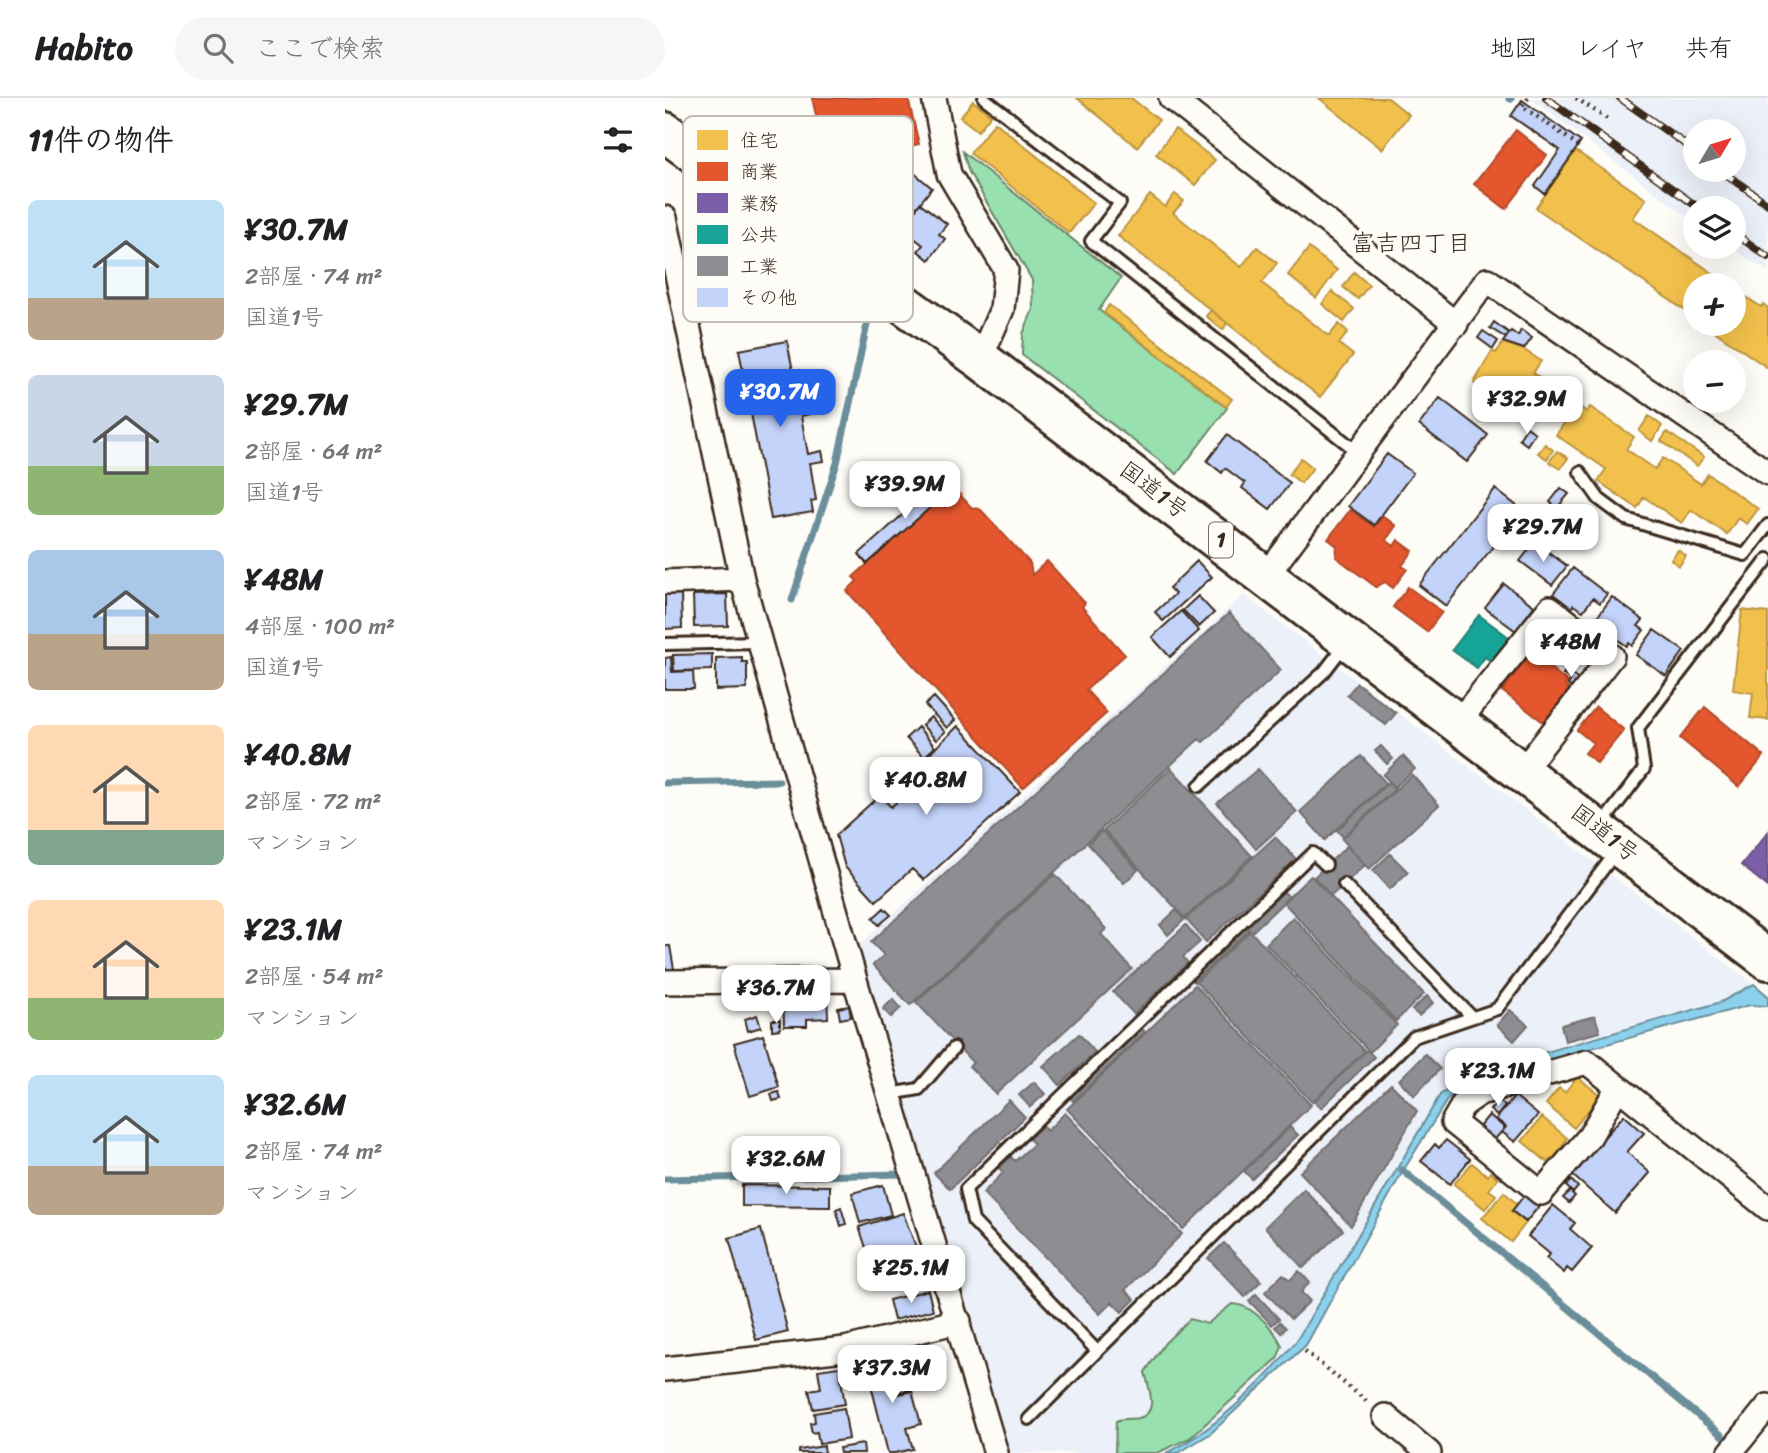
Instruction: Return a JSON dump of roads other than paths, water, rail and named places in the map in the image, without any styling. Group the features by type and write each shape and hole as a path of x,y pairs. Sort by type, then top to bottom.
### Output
{"highway":[{"name":"国道1号","path":"665,132 683,145"},
{"name":"国道1号","path":"913,311 1268,575 1768,960"}],"street":[{"path":"934,98 949,174 1006,270 1002,309 979,359"},
{"path":"1171,98 1456,324"},
{"path":"665,218 683,302"},
{"path":"1268,575 1487,280 1768,473"},
{"path":"687,322 742,579 855,979 996,1453"},
{"path":"665,582 742,579"},
{"path":"1459,721 1550,608 1612,656 1523,770"},
{"path":"665,982 855,979"},
{"path":"1618,1087 1590,1136 1541,1192 1453,1122 1463,1105 1480,1093 1587,1062 1618,1087 1768,1208"},
{"path":"665,1369 845,1349 958,1321"},
{"path":"1730,1453 1768,1406"},
{"path":"1385,1416 1429,1453"}],"lane":[{"path":"984,98 1120,203 1091,241 1359,453"},
{"path":"1580,472 1599,499 1626,519 1745,555 1768,525"},
{"path":"1029,1419 1414,1037 1497,1009 1609,837 1644,769 1638,728 1768,559"},
{"path":"1199,786 1324,672 1350,638"},
{"path":"665,644 760,642"},
{"path":"1097,1351 973,1221 966,1189 1313,853 1327,865"},
{"path":"1345,884 1472,1017"},
{"path":"890,1094 919,1089 954,1048"}],"water":[{"path":"1754,984 1768,996 1768,1006 1750,1005 1471,1081 1447,1100 1403,1171 1306,1345 1210,1434 1178,1453 1166,1453 1220,1419 1269,1372 1297,1340 1440,1095 1456,1083 1456,1078 1721,1002"}],"waterway":[{"path":"792,600 837,463 868,322"},
{"path":"665,783 779,781"},
{"path":"1402,1170 1725,1438"},
{"path":"665,1179 903,1174"}],"railway":[{"path":"1546,98 1683,196"},
{"path":"1620,98 1683,143"},
{"path":"1737,182 1768,204"},
{"path":"1746,241 1768,257"}],"district":[{"name":"富吉四丁目","path":"1411,243"}]}
